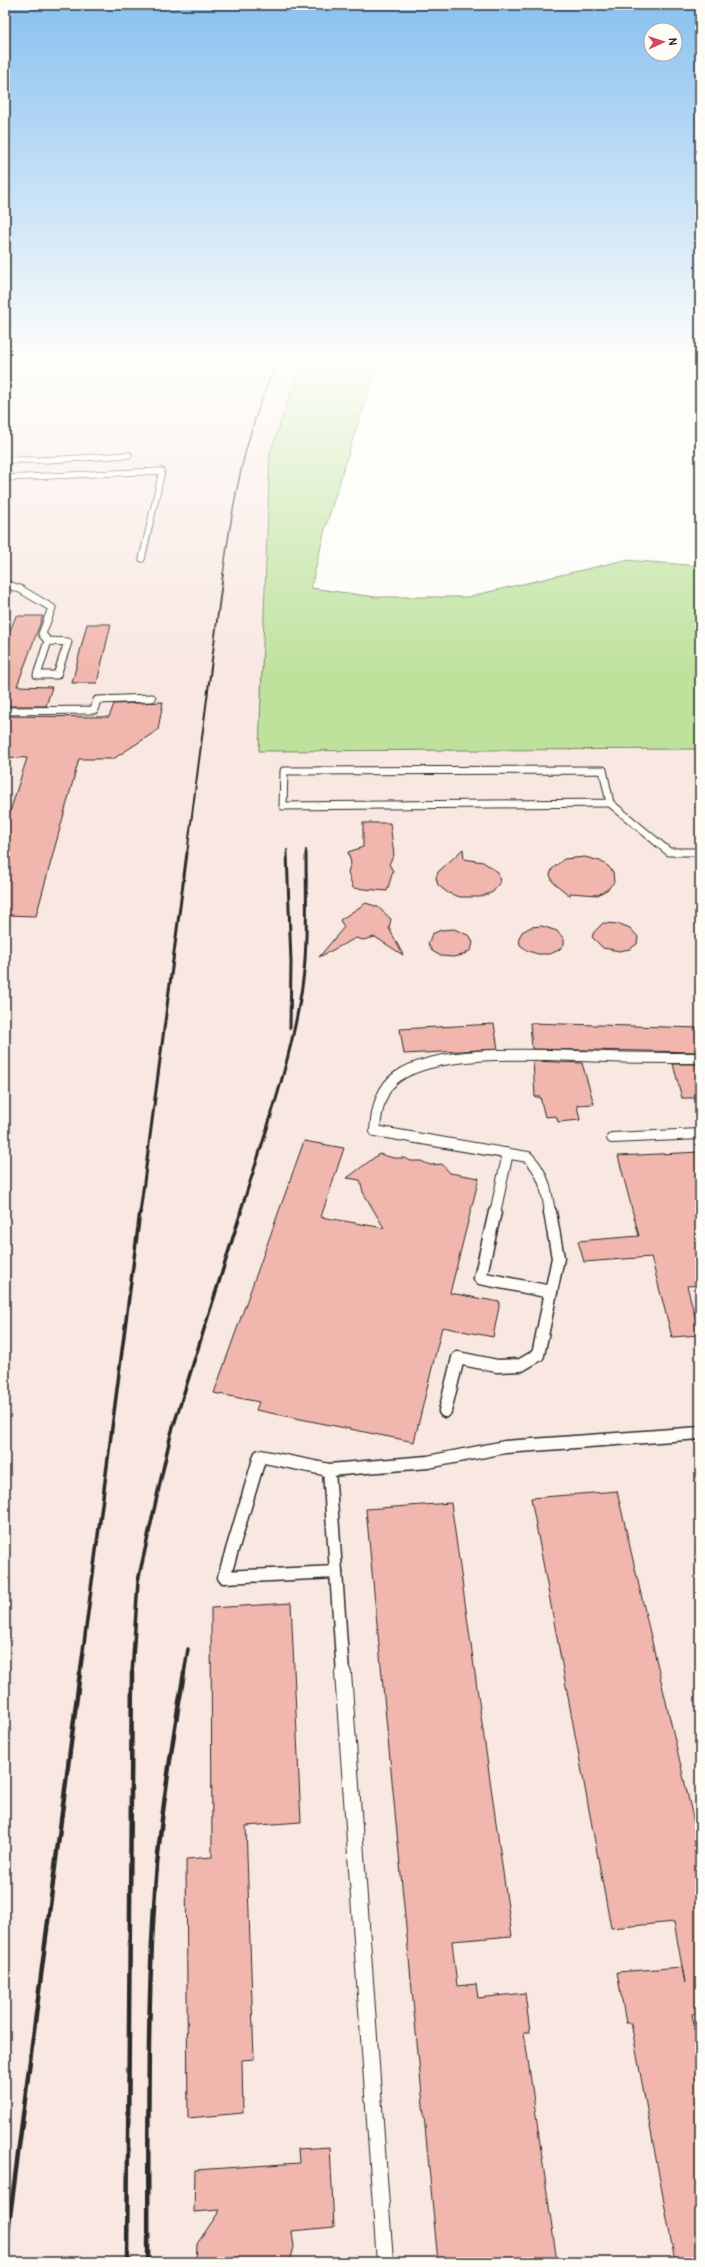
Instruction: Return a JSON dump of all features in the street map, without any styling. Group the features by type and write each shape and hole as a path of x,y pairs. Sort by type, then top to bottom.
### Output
{"lane":[{"path":"5,478 162,471 142,559"},
{"path":"5,584 20,589 52,608 42,634 48,641 68,642 57,675 37,675 48,641"},
{"path":"5,711 94,710 97,700 152,698"},
{"path":"610,803 283,806 284,771 603,770 610,803 669,852 700,852"},
{"path":"445,1411 458,1358 503,1366 521,1365 538,1355 558,1258 544,1182 536,1165 528,1157 374,1131 384,1091 398,1076 418,1066 441,1060 551,1056 700,1058"},
{"path":"612,1138 700,1134"},
{"path":"508,1154 480,1278 551,1292"},
{"path":"336,1572 224,1577 260,1456 329,1470 428,1462 505,1447 700,1433"},
{"path":"329,1470 385,2262"}],"shaded area":[{"path":"5,464 270,464 260,751 700,749 700,2262 5,2262"}],"green space":[{"path":"270,464 345,464 325,529 311,588 375,597 467,597 625,560 700,566 700,749 259,751"}],"building":[{"path":"16,616 43,616 17,686 52,687 46,706 5,706 5,643"},
{"path":"87,624 111,624 97,683 72,683"},
{"path":"163,702 158,730 113,759 79,759 36,916 5,915 5,827 27,758 5,757 5,716 109,717 114,704"},
{"path":"363,823 390,823 394,855 389,864 393,871 387,891 353,888 348,872 351,863 348,852 363,847"},
{"path":"463,849 464,859 483,862 498,872 500,882 493,892 480,897 460,897 448,893 438,885 436,878 438,872"},
{"path":"585,857 600,861 608,866 613,872 614,882 608,889 598,895 570,893 570,896 553,882 550,875 552,869 564,859"},
{"path":"366,903 378,907 391,919 389,928 403,955 375,937 363,940 356,938 319,957 344,927 340,920"},
{"path":"603,923 620,924 630,928 638,937 637,944 630,949 619,951 603,948 592,937 594,932"},
{"path":"542,926 557,931 564,939 564,944 559,950 550,954 538,954 528,951 520,945 519,938 522,932 531,927"},
{"path":"454,929 470,936 473,943 471,950 463,955 453,957 441,956 432,951 428,944 432,934 441,930"},
{"path":"530,1023 700,1028 700,1052 532,1049"},
{"path":"494,1024 498,1049 404,1054 400,1029"},
{"path":"533,1061 582,1063 594,1104 577,1105 580,1120 558,1122 556,1116 545,1117 540,1097 535,1097"},
{"path":"673,1064 700,1064 700,1098 682,1098"},
{"path":"304,1141 344,1148 321,1217 384,1228 363,1192 360,1180 347,1178 379,1154 394,1158 404,1158 411,1161 421,1161 430,1165 442,1164 450,1173 479,1178 450,1293 500,1302 493,1337 442,1327 414,1442 256,1410 259,1402 214,1393"},
{"path":"700,1152 700,1285 687,1286 700,1335 672,1337 651,1257 584,1262 578,1241 639,1236 618,1156"},
{"path":"617,1491 700,1848 700,2013 692,2014 697,2040 700,2040 700,2262 675,2262 631,2023 626,2023 617,1972 682,1967 685,1983 674,1922 611,1928 531,1498"},
{"path":"451,1503 512,1936 452,1941 457,1986 476,1984 478,1998 525,1993 530,2032 524,2032 557,2262 438,2262 366,1509"},
{"path":"291,1603 301,1822 246,1826 254,2059 242,2060 243,2113 188,2118 186,1859 212,1857 211,1608"},
{"path":"330,2147 334,2227 292,2231 294,2247 290,2262 196,2262 197,2244 220,2210 194,2212 195,2170 299,2163 298,2149"}],"railway":[{"path":"223,575 231,519 242,464"},
{"path":"187,854 223,574"},
{"path":"240,1213 278,1094 299,1003 304,972 306,942 306,850"},
{"path":"140,1213 187,853"},
{"path":"287,853 291,962 290,1028"},
{"path":"80,1674 140,1212"},
{"path":"132,1674 138,1581 171,1434 241,1212"},
{"path":"184,1674 188,1649"},
{"path":"5,2255 80,1673"},
{"path":"127,2262 132,1673"},
{"path":"148,2262 149,2064 153,1915 162,1817 184,1673"}]}
